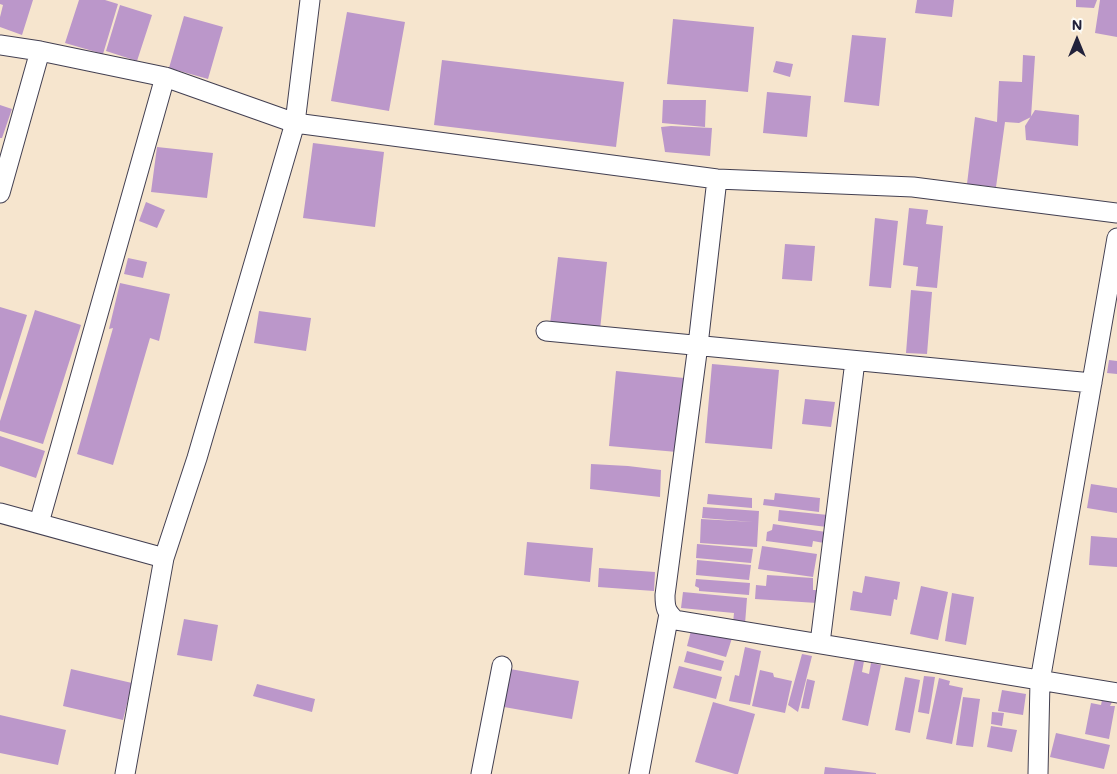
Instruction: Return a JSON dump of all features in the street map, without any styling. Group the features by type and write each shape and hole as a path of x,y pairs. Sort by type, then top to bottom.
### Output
{"street":[{"path":"125,774 164,558 197,458 295,123 310,0"},
{"path":"0,45 40,51 165,77 295,123 717,178 914,187 1117,213"},
{"path":"0,193 40,51"},
{"path":"39,524 165,77"},
{"path":"717,178 698,345 665,595 665,607 668,614 676,620 1117,694"},
{"path":"1038,774 1040,682 1117,238"},
{"path":"546,331 1092,383"},
{"path":"820,643 855,361"},
{"path":"0,513 164,558"},
{"path":"639,774 668,614"},
{"path":"481,774 502,666"}],"building":[{"path":"0,0 33,0 22,35 0,27 3,5 0,4"},
{"path":"79,0 105,0 118,4 103,54 65,43"},
{"path":"917,0 954,0 952,17 915,13"},
{"path":"1076,0 1097,0 1094,8 1076,7"},
{"path":"1100,0 1117,0 1117,37 1095,33"},
{"path":"120,5 152,15 137,61 106,51"},
{"path":"347,12 405,22 389,111 331,101"},
{"path":"184,16 223,27 208,79 169,68"},
{"path":"673,19 754,27 748,92 667,84"},
{"path":"852,35 886,38 879,106 844,102"},
{"path":"1023,55 1035,56 1031,117 1019,123 1005,122 996,187 967,184 975,117 997,122 999,81 1022,82"},
{"path":"442,60 624,82 616,147 434,125"},
{"path":"776,61 793,64 790,77 773,72"},
{"path":"767,92 811,96 807,137 763,133"},
{"path":"663,100 706,100 705,127 662,123"},
{"path":"0,105 12,109 2,138 0,138"},
{"path":"1035,110 1079,115 1078,146 1026,140 1025,126"},
{"path":"661,127 712,128 710,156 665,152"},
{"path":"313,143 384,152 375,227 303,218"},
{"path":"157,147 213,153 207,198 151,192"},
{"path":"146,202 165,210 157,228 139,221"},
{"path":"909,208 928,210 926,224 943,226 937,288 916,286 918,267 903,265"},
{"path":"875,218 898,221 891,288 869,286"},
{"path":"785,244 815,246 812,281 782,279"},
{"path":"558,257 607,262 600,330 550,324"},
{"path":"128,258 147,262 143,278 124,274"},
{"path":"120,283 170,294 159,341 150,338 113,465 77,454 113,328 109,329"},
{"path":"911,290 932,292 927,354 906,353"},
{"path":"0,307 27,315 0,401"},
{"path":"35,310 81,325 43,444 0,431 0,421"},
{"path":"259,311 311,318 306,351 254,343"},
{"path":"1109,360 1117,361 1117,374 1107,373"},
{"path":"712,364 779,370 772,449 705,443"},
{"path":"616,371 684,378 677,452 609,446"},
{"path":"805,399 835,402 831,427 802,424"},
{"path":"0,436 45,451 36,478 0,466"},
{"path":"591,464 661,470 660,497 590,489"},
{"path":"1091,484 1117,488 1117,513 1087,508"},
{"path":"775,493 820,498 819,512 763,505 764,499 774,500"},
{"path":"708,494 752,498 752,508 707,504"},
{"path":"703,507 759,511 757,547 700,543 701,519 753,522 702,518"},
{"path":"779,510 828,515 827,527 778,521"},
{"path":"773,524 826,532 824,543 813,541 812,547 766,541 767,532 772,530"},
{"path":"1091,536 1117,538 1117,567 1089,565"},
{"path":"527,542 593,548 590,582 524,575"},
{"path":"697,544 753,549 751,563 696,558"},
{"path":"762,546 817,554 813,577 758,569"},
{"path":"697,560 751,565 749,580 696,575"},
{"path":"599,568 655,572 654,591 598,587"},
{"path":"767,575 813,578 813,590 818,590 817,603 755,599 756,585 766,586"},
{"path":"865,576 900,582 897,600 894,599 891,616 850,610 853,591 862,593"},
{"path":"696,579 750,583 749,595 699,591 699,588 695,586"},
{"path":"921,586 948,592 938,640 910,634"},
{"path":"683,592 747,598 745,624 733,623 734,613 681,608"},
{"path":"952,593 974,597 966,645 945,641"},
{"path":"184,619 218,625 212,661 177,655"},
{"path":"692,627 732,638 726,657 687,646"},
{"path":"745,647 761,651 750,705 729,701 735,675 739,676"},
{"path":"687,651 724,661 721,671 684,662"},
{"path":"802,654 812,656 798,712 788,705"},
{"path":"855,659 864,661 862,672 869,674 871,663 881,665 868,726 842,720"},
{"path":"679,666 722,677 716,699 673,688"},
{"path":"71,669 132,683 123,720 63,706"},
{"path":"510,669 579,681 572,719 504,707"},
{"path":"760,670 773,673 774,677 792,681 785,713 752,706"},
{"path":"924,676 935,677 929,714 918,712"},
{"path":"905,677 920,680 910,733 895,730"},
{"path":"939,678 950,681 949,685 963,688 952,744 926,739"},
{"path":"807,679 815,681 809,709 801,708"},
{"path":"257,684 315,699 312,712 253,696"},
{"path":"1002,690 1026,694 1023,715 998,711"},
{"path":"963,697 980,699 973,747 956,745"},
{"path":"1102,700 1112,702 1110,706 1115,706 1109,739 1085,734 1091,703 1101,705"},
{"path":"713,702 755,714 738,774 695,762"},
{"path":"992,712 1004,713 1002,726 991,724"},
{"path":"0,715 66,730 58,765 0,753"},
{"path":"991,726 1017,730 1012,752 987,747"},
{"path":"1056,733 1110,745 1104,769 1050,757"},
{"path":"825,767 876,773 876,774 824,774"}]}
